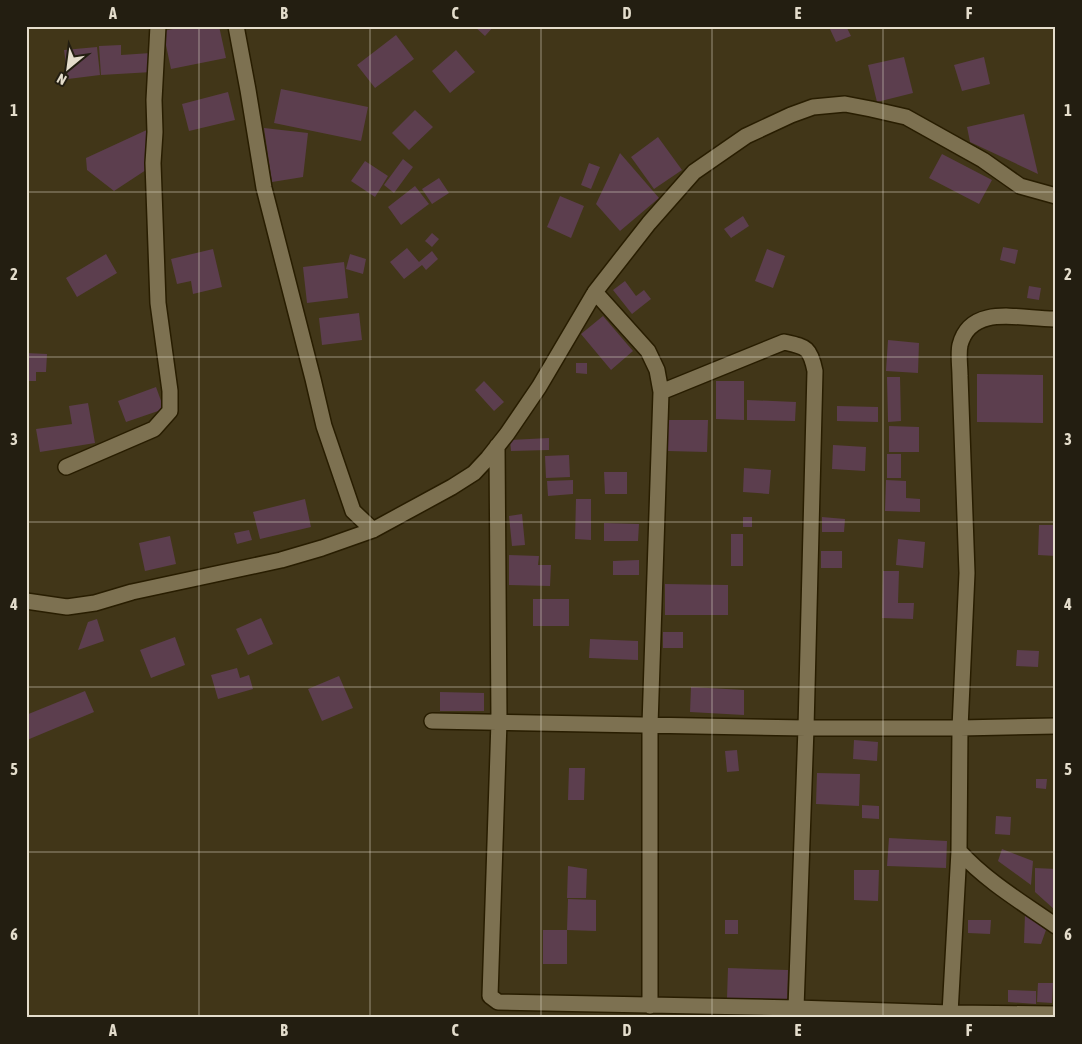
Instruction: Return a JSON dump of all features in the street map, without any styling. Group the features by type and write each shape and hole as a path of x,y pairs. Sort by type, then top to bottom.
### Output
{"street":[{"path":"66,467 154,429 170,411 170,391 158,303 153,171 158,26"},
{"path":"236,26 264,188 324,426 353,511 373,530"},
{"path":"26,601 67,607 95,603 132,592 281,560 373,530 452,487 474,473 497,446 539,387 595,292 649,223 694,172 746,136 791,115 813,107 845,104 906,117 983,160 1020,186 1056,196"},
{"path":"595,292 648,351 658,370 661,392 650,725 650,1006"},
{"path":"950,1013 960,851 960,728 967,572 960,346 968,329 982,319 996,316 1056,319"},
{"path":"661,392 784,342 802,346 812,355 815,370 806,728 796,1008"},
{"path":"497,446 498,722 490,996 498,1002 1056,1014"},
{"path":"432,721 806,728 1056,726"},
{"path":"960,851 971,865 984,876 1056,926"}],"building":[{"path":"188,26 219,26 226,58 171,69 163,31"},
{"path":"474,26 494,26 485,36"},
{"path":"846,26 851,36 836,42 829,27"},
{"path":"396,35 414,59 375,88 357,65"},
{"path":"121,45 121,55 151,53 152,72 101,75 99,46"},
{"path":"97,47 100,75 68,79 64,50"},
{"path":"456,50 475,72 450,93 432,71"},
{"path":"904,57 913,93 877,102 868,65"},
{"path":"984,57 990,84 962,91 954,65"},
{"path":"281,89 368,107 361,141 274,123"},
{"path":"228,92 235,120 189,131 182,104"},
{"path":"415,110 433,127 409,150 392,133"},
{"path":"1024,114 1038,174 970,142 967,127"},
{"path":"151,128 149,168 114,191 87,170 86,158"},
{"path":"264,128 308,133 303,177 272,182"},
{"path":"658,137 682,170 654,189 631,157"},
{"path":"620,153 659,198 620,231 596,204"},
{"path":"942,154 992,180 979,204 929,178"},
{"path":"403,159 413,167 394,193 384,185"},
{"path":"365,161 388,176 375,197 351,181"},
{"path":"589,163 600,167 591,189 581,185"},
{"path":"439,178 449,193 432,204 422,189"},
{"path":"415,186 429,204 401,225 388,207"},
{"path":"560,196 584,206 571,238 547,227"},
{"path":"743,216 749,226 731,238 724,229"},
{"path":"432,233 439,239 432,247 425,241"},
{"path":"1003,247 1018,250 1015,264 1000,260"},
{"path":"407,248 419,262 432,251 438,259 426,270 422,265 404,279 390,262"},
{"path":"213,249 222,287 193,294 191,281 177,284 171,259"},
{"path":"767,249 785,256 773,288 755,281"},
{"path":"106,254 117,273 77,297 66,278"},
{"path":"350,254 366,259 363,274 346,269"},
{"path":"344,262 348,298 307,303 303,267"},
{"path":"625,281 636,296 644,290 651,299 632,314 613,290"},
{"path":"1029,286 1041,288 1039,300 1027,298"},
{"path":"359,313 362,340 322,345 319,318"},
{"path":"603,316 633,351 611,370 581,334"},
{"path":"888,340 919,343 918,373 886,371"},
{"path":"26,353 47,354 46,372 36,372 36,381 26,381"},
{"path":"576,363 587,363 587,374 576,373"},
{"path":"977,374 1043,375 1043,423 977,422"},
{"path":"887,377 900,377 901,421 888,422"},
{"path":"484,381 504,402 494,411 475,390"},
{"path":"716,381 744,381 744,420 716,419"},
{"path":"156,387 164,409 126,422 118,401"},
{"path":"747,400 796,402 795,421 747,420"},
{"path":"88,403 95,443 40,452 36,429 72,424 69,406"},
{"path":"837,406 878,407 878,422 837,421"},
{"path":"668,420 708,420 707,452 668,451"},
{"path":"889,426 919,427 919,452 889,452"},
{"path":"549,438 549,450 511,451 510,440"},
{"path":"833,445 866,447 865,471 832,469"},
{"path":"887,454 901,454 901,478 887,478"},
{"path":"569,455 570,477 546,478 545,456"},
{"path":"744,468 771,470 769,494 743,492"},
{"path":"604,472 627,472 627,494 605,494"},
{"path":"573,480 573,494 548,496 547,481"},
{"path":"886,480 906,481 906,498 920,499 920,512 885,511"},
{"path":"305,499 311,527 260,539 253,512"},
{"path":"576,499 591,499 591,540 575,539"},
{"path":"522,514 525,545 512,546 509,516"},
{"path":"743,517 752,517 752,527 743,527"},
{"path":"822,517 845,519 844,532 822,532"},
{"path":"604,523 639,524 638,541 604,541"},
{"path":"1039,525 1056,525 1056,556 1038,555"},
{"path":"249,530 252,540 237,544 234,533"},
{"path":"731,534 743,534 743,566 731,566"},
{"path":"170,536 176,564 145,571 139,543"},
{"path":"898,539 925,542 923,568 896,565"},
{"path":"821,551 842,551 842,568 821,568"},
{"path":"509,555 539,556 538,565 551,565 550,586 509,585"},
{"path":"639,560 639,575 613,575 613,561"},
{"path":"883,571 899,571 898,603 914,603 913,619 882,618"},
{"path":"665,584 728,585 728,615 665,615"},
{"path":"533,599 569,599 569,626 533,626"},
{"path":"261,618 273,644 248,655 236,629"},
{"path":"97,619 104,641 78,650 88,622"},
{"path":"663,632 683,632 683,648 663,648"},
{"path":"175,637 185,665 151,678 140,650"},
{"path":"590,639 638,641 638,660 589,658"},
{"path":"1017,650 1039,651 1038,667 1016,666"},
{"path":"237,668 240,678 249,675 253,689 218,699 211,675"},
{"path":"339,676 353,708 322,721 308,689"},
{"path":"691,687 744,690 744,715 690,712"},
{"path":"85,691 94,712 27,740 26,715"},
{"path":"440,692 484,693 484,711 440,711"},
{"path":"854,740 878,742 877,761 853,759"},
{"path":"737,750 739,771 727,772 725,751"},
{"path":"569,768 585,768 584,800 568,800"},
{"path":"817,773 860,774 859,806 816,804"},
{"path":"1036,779 1047,779 1046,789 1036,788"},
{"path":"862,805 879,806 879,819 862,818"},
{"path":"996,816 1011,817 1010,835 995,834"},
{"path":"889,838 947,841 946,868 887,866"},
{"path":"1002,849 1033,861 1031,885 998,861"},
{"path":"568,866 587,869 586,898 567,898"},
{"path":"1035,868 1056,869 1055,910 1035,892"},
{"path":"854,870 879,870 878,901 854,900"},
{"path":"568,899 596,900 596,931 567,930"},
{"path":"1025,914 1046,930 1041,944 1024,943"},
{"path":"725,920 738,920 738,934 725,934"},
{"path":"968,920 991,920 990,934 968,933"},
{"path":"543,930 567,930 567,964 543,964"},
{"path":"728,968 788,970 787,1000 727,998"},
{"path":"1038,983 1053,983 1052,1003 1037,1002"},
{"path":"1008,990 1036,991 1036,1004 1008,1002"}]}
